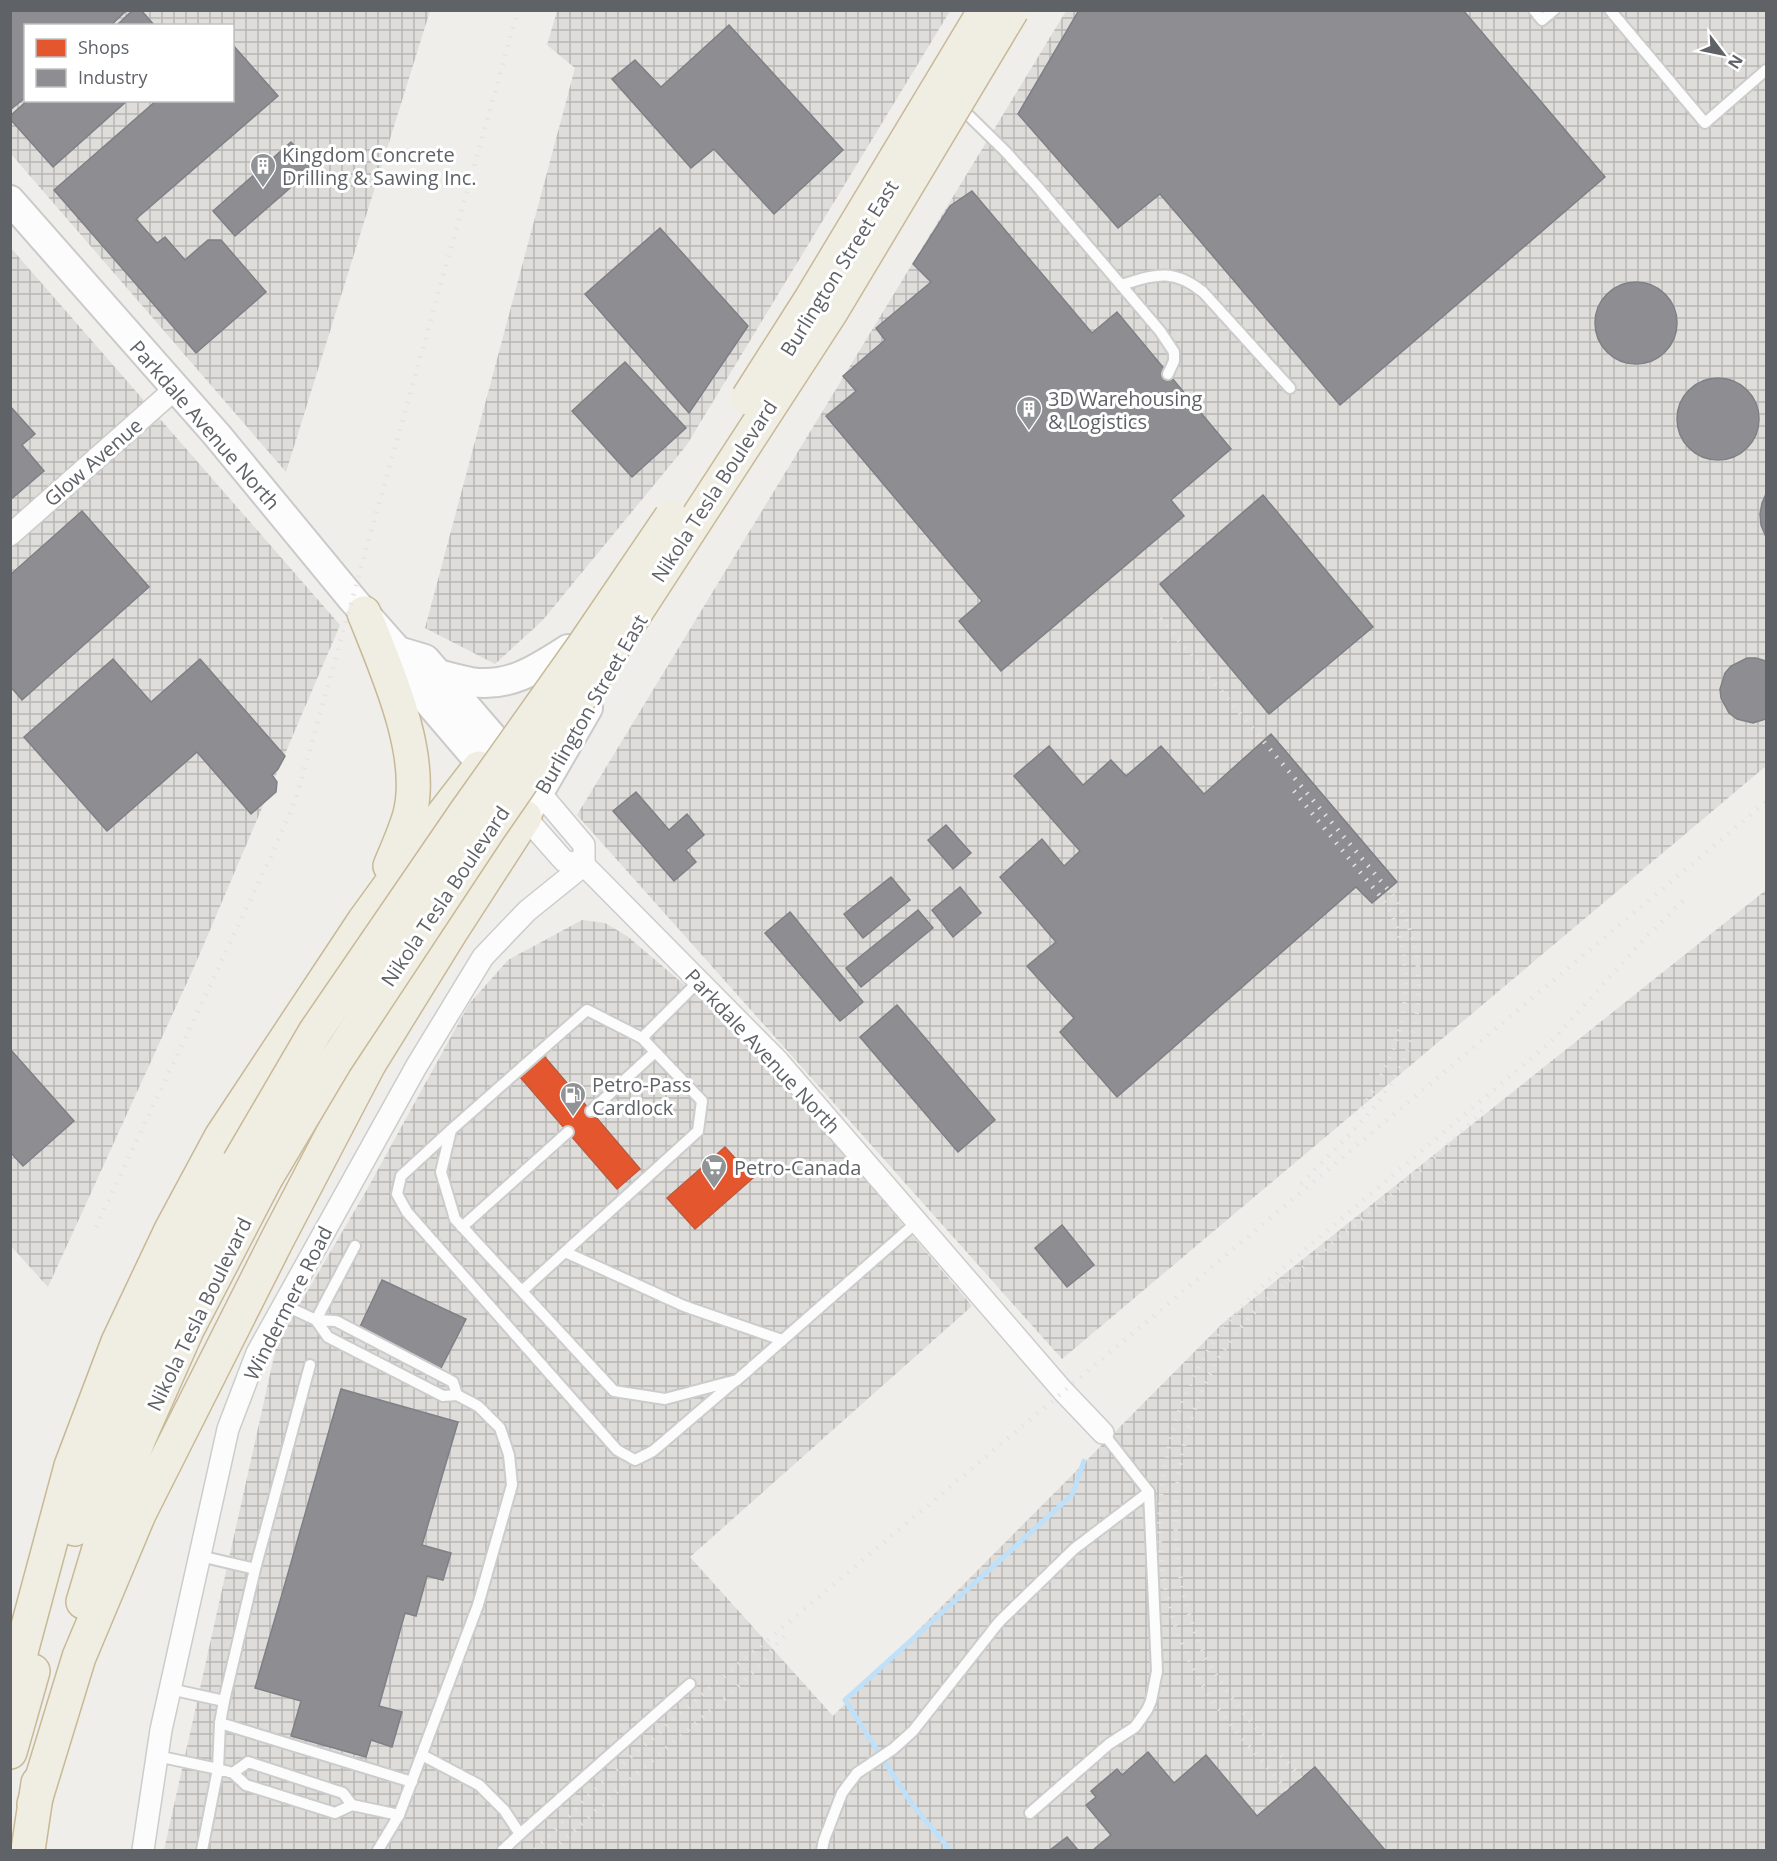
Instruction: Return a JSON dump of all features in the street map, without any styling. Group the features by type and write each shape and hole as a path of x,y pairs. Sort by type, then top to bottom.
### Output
{"highway":[{"name":"Nikola Tesla Boulevard","path":"28,1851 34,1804 48,1731 65,1661 106,1525 140,1436 187,1330 253,1170 315,1032 465,813 582,648 713,454 811,299 985,10"},
{"name":"Nikola Tesla Boulevard","path":"10,1752 79,1516 112,1424 166,1308 253,1170 335,1062 489,829 594,676 831,312 1012,10"},
{"path":"364,613 392,684 408,739 414,775 410,813 391,865 364,921"},
{"path":"450,933 490,834 501,766"},
{"path":"10,1693 71,1466 118,1342 171,1230 221,1137 364,921 414,852 501,766"},
{"path":"34,1804 79,1657 139,1514 277,1240 369,1064 533,805"}],"main road":[{"name":"Burlington Street East","path":"501,766 568,649 628,570 678,523 787,353 997,10"},
{"name":"Parkdale Avenue North","path":"10,200 217,435 398,651 407,677 501,766"},
{"name":"Burlington Street East","path":"533,805 657,589 678,523"},
{"path":"501,766 588,648 628,570"},
{"path":"438,674 471,682 490,683 514,680 534,671 568,649"},
{"name":"Parkdale Avenue North","path":"398,651 425,659 438,674 501,766 533,805"}],"street":[{"name":"Glow Avenue","path":"10,535 175,389"},
{"name":"Parkdale Avenue North","path":"533,805 564,861 584,865 778,1061 1063,1391 1103,1433"},
{"name":"Windermere Road","path":"143,1851 161,1730 228,1430 257,1353 416,1067 483,957 527,911 584,865"}],"lane":[{"path":"1534,10 1542,20 1554,10"},
{"path":"1610,10 1705,123 1767,70"},
{"path":"946,94 1005,151 1160,331 1174,352 1174,361 1168,374"},
{"path":"1121,285 1151,276 1171,274 1193,284 1203,292 1290,388"},
{"path":"642,1038 699,981"},
{"path":"522,1291 698,1131 702,1101 642,1038 587,1010 401,1176 397,1194 407,1212 618,1449 634,1460 653,1451 917,1222"},
{"path":"591,1111 656,1052"},
{"path":"451,1130 441,1172 455,1219 614,1391 665,1399 737,1380"},
{"path":"462,1227 568,1132"},
{"path":"316,1320 355,1246"},
{"path":"565,1252 684,1306 782,1340"},
{"path":"284,1305 316,1320 336,1322 453,1382 457,1395"},
{"path":"316,1320 328,1337 443,1396 457,1395 478,1406 500,1428 509,1455 512,1485 478,1605 399,1815 378,1851"},
{"path":"202,1851 218,1769 220,1723 224,1701 255,1569 310,1365"},
{"path":"1030,1813 1109,1744 1134,1727 1151,1701 1157,1671 1149,1492 1103,1433"},
{"path":"822,1851 842,1793 857,1773 893,1749 913,1731 999,1622 1074,1549 1149,1492"},
{"path":"200,1556 255,1569"},
{"path":"503,1851 690,1684"},
{"path":"170,1689 224,1701"},
{"path":"220,1723 412,1782"},
{"path":"422,1755 479,1785 504,1810 520,1834"},
{"path":"157,1756 233,1773 246,1785 335,1813 352,1805 399,1815"},
{"path":"233,1773 248,1762 343,1793 352,1805"}],"shaded area":[{"path":"10,11 430,11 286,472 11,154"},
{"path":"557,11 950,11 686,446 542,621 495,664 425,628 575,68 547,45"},
{"path":"1066,11 1766,11 1766,766 1062,1359 577,815"},
{"path":"10,247 340,625 195,965 48,1287 10,1245"},
{"path":"1766,890 1766,1850 164,1850 277,1343 365,1193 469,1004 508,960 582,920 605,923 627,936 727,1021 801,1104 972,1306 690,1557 833,1716 1223,1323"}],"building: Shops":[{"path":"544,1056 640,1169 617,1189 520,1077"},
{"path":"725,1147 753,1178 695,1229 667,1198"}],"building: Industry":[{"path":"10,10 127,10 112,24 24,24 24,99 10,110"},
{"path":"133,10 141,10 153,24 118,24"},
{"path":"1079,10 1463,10 1605,177 1340,405 1160,194 1118,228 1018,114"},
{"path":"729,25 843,150 774,214 714,149 691,168 612,79 635,60 661,87"},
{"path":"234,46 278,96 136,219 157,243 165,237 185,260 208,240 221,240 266,292 196,353 54,190 155,102 234,102"},
{"path":"26,102 126,102 53,167 10,119 10,116"},
{"name":"Kingdom Concrete Drilling & Sawing Inc.","path":"291,142 313,168 235,236 213,211"},
{"name":"3D Warehousing & Logistics","path":"972,191 1092,333 1117,312 1231,449 1171,500 1184,516 1001,671 959,621 982,601 826,416 856,391 843,376 885,340 876,328 931,282 913,264 950,206"},
{"path":"660,228 748,326 689,413 585,294"},
{"path":"1628,282 1644,282 1659,289 1670,300 1677,315 1674,339 1665,352 1644,364 1628,364 1613,357 1602,346 1595,331 1595,315 1602,300 1613,289"},
{"path":"625,362 686,428 632,477 572,411"},
{"path":"1710,378 1726,378 1741,385 1752,396 1759,411 1756,435 1747,448 1726,460 1710,460 1695,453 1684,442 1677,427 1677,411 1684,396 1695,385"},
{"path":"10,406 35,434 22,445 44,471 10,500"},
{"path":"1766,494 1766,537 1761,525 1760,514"},
{"path":"1263,495 1373,627 1269,714 1160,584"},
{"path":"82,511 149,587 22,700 10,686 10,575"},
{"path":"1747,658 1766,661 1766,719 1753,723 1737,719 1729,713 1721,698 1720,689 1725,673 1731,666"},
{"path":"113,659 151,702 200,659 285,756 272,775 277,782 276,792 251,814 197,752 107,831 24,737"},
{"path":"1271,734 1397,882 1372,903 1356,887 1117,1097 1060,1032 1074,1018 1027,966 1056,942 1000,877 1042,839 1064,866 1080,851 1014,776 1049,746 1083,785 1111,760 1126,776 1161,746 1204,794"},
{"path":"636,792 669,830 687,814 704,835 686,850 696,862 674,881 613,811"},
{"path":"946,825 971,853 953,869 928,840"},
{"path":"891,877 910,900 863,938 844,914"},
{"path":"960,887 981,913 953,937 932,910"},
{"path":"918,910 933,928 861,987 846,968"},
{"path":"790,912 863,1002 840,1021 765,933"},
{"path":"897,1005 995,1120 958,1152 860,1037"},
{"path":"10,1049 74,1121 23,1166 10,1152"},
{"path":"1062,1225 1094,1265 1067,1287 1035,1248"},
{"path":"382,1280 466,1319 440,1370 359,1329"},
{"path":"341,1389 458,1422 422,1545 451,1553 443,1580 427,1576 416,1616 405,1613 379,1706 402,1712 392,1747 371,1740 366,1757 291,1736 301,1701 255,1688"},
{"path":"1148,1752 1174,1783 1206,1755 1257,1816 1315,1767 1385,1850 1093,1850 1111,1835 1086,1805 1096,1797 1091,1791 1117,1769 1122,1775"},
{"path":"1067,1837 1078,1850 1050,1850"}],"waterway":[{"path":"950,1850 912,1804 845,1700 1072,1495 1084,1461"}],"railway":[{"path":"96,1227 296,799 518,10"},
{"path":"1154,611 1396,899 1415,947 1418,972 1415,1023 1398,1072 1365,1118 1300,1185"},
{"path":"1294,791 1385,903 1395,922 1400,940 1406,990 1398,1034 1381,1076 1357,1115"},
{"path":"535,1850 608,1777 696,1700 1766,802"},
{"path":"1287,1790 1223,1714 1200,1681 1175,1624 1165,1583 1160,1540 1161,1498 1167,1455 1178,1414 1195,1375 1216,1338 1247,1301 1554,1039 1645,938 1684,900"},
{"path":"1301,1778 1224,1687 1204,1653 1189,1612 1179,1569 1176,1524 1178,1480 1186,1436 1201,1394 1221,1354 1248,1319 1289,1280 1425,1166 1485,1107"},
{"path":"553,1850 628,1781 735,1690 789,1630"}],"place":[{"name":"Kingdom Concrete Drilling & Sawing Inc.","path":"263,189"},
{"name":"3D Warehousing & Logistics","path":"1029,432"},
{"name":"Petro-Pass Cardlock","path":"573,1118"},
{"name":"Petro-Canada","path":"714,1190"}]}
